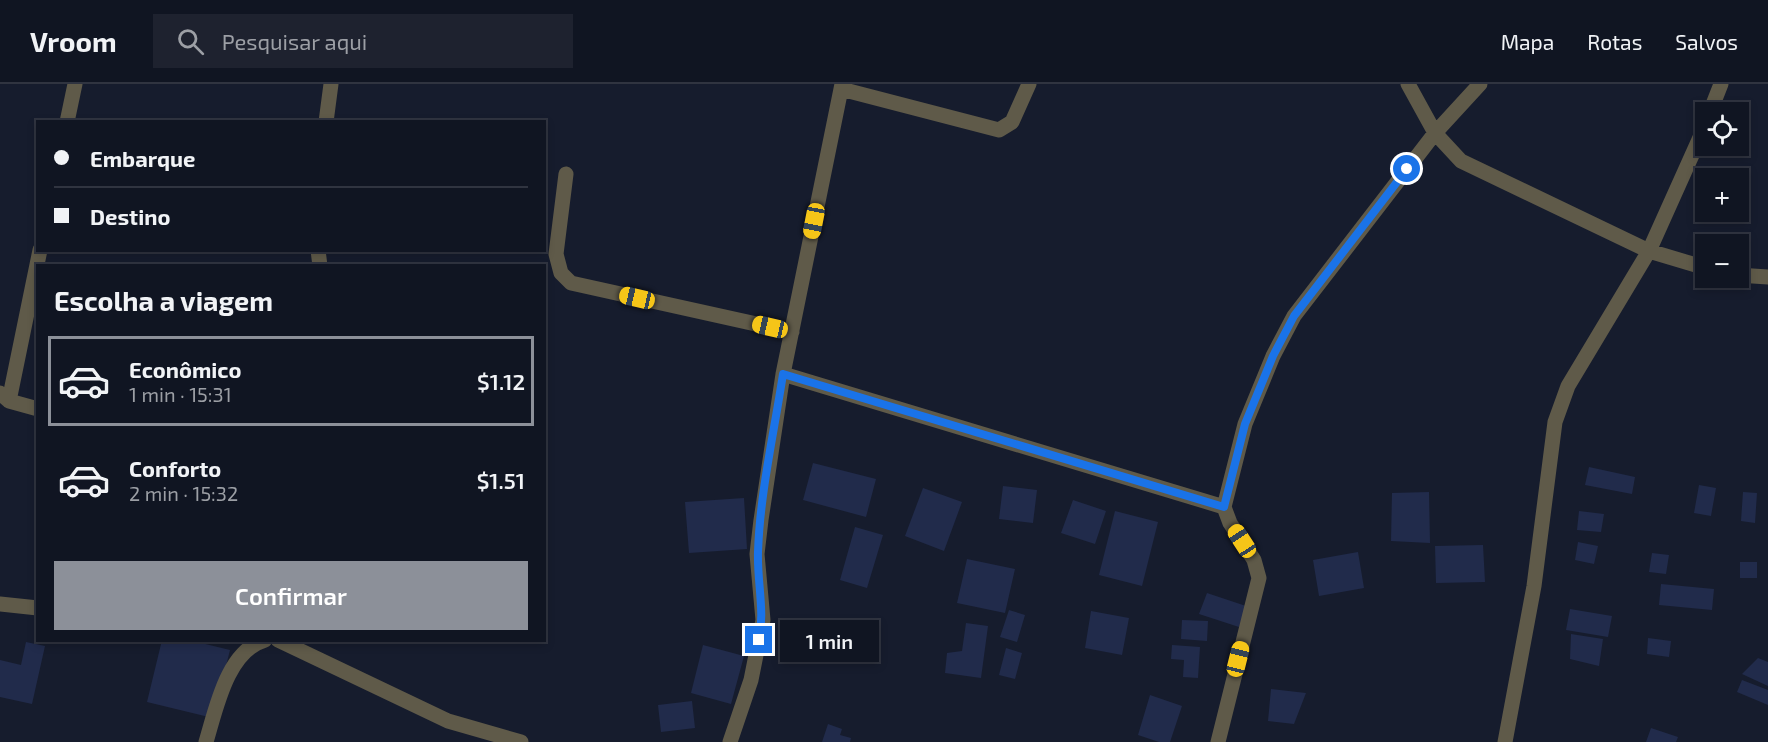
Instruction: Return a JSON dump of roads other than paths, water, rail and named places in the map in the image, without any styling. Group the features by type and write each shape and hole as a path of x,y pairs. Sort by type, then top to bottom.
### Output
{"street":[{"path":"67,120 75,84"},
{"path":"326,120 331,84"},
{"path":"730,742 751,680 763,620 758,554 783,374 841,86 999,130 1012,122 1029,84"},
{"path":"1408,84 1435,133 1461,161 1649,251 1695,265"},
{"path":"1218,742 1259,578 1254,560 1230,523 1224,507 1245,424 1273,356 1294,316 1435,133 1480,84"},
{"path":"1714,102 1721,84"},
{"path":"1505,742 1534,586 1555,422 1568,386 1649,251 1695,149"},
{"path":"566,174 556,254 561,273 571,283 792,332"},
{"path":"36,267 5,397 36,408"},
{"path":"1749,275 1768,277"},
{"path":"783,374 1224,507"},
{"path":"0,604 36,608"},
{"path":"206,742 224,687 240,658 253,644 259,642"},
{"path":"282,642 448,720 521,742"}]}
